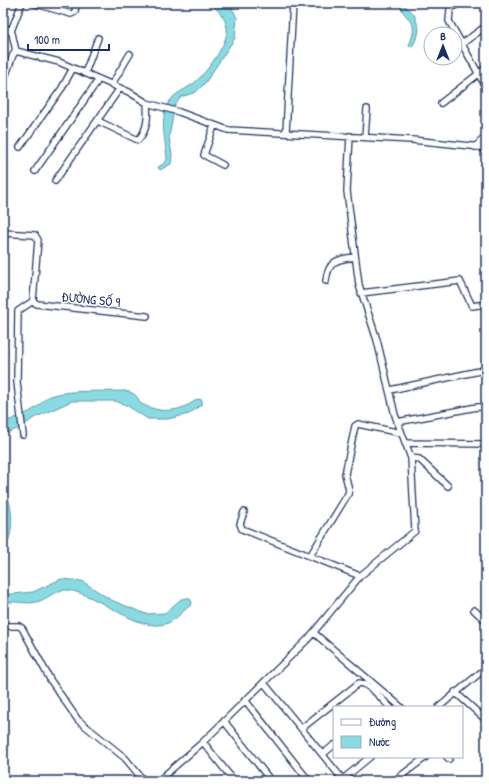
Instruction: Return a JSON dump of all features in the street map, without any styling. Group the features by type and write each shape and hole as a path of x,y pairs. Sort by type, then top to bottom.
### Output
{"street":[{"path":"16,51 11,31 22,3"},
{"path":"33,3 71,14 75,12 76,3"},
{"path":"286,132 293,3"},
{"path":"453,26 448,17 450,9 459,3"},
{"path":"3,26 11,31"},
{"path":"486,26 463,43 486,87"},
{"path":"85,74 98,38"},
{"path":"16,51 59,62 112,84 150,104 179,112 228,130 365,137 481,147 486,152"},
{"path":"3,83 12,55 16,51"},
{"path":"112,84 130,54"},
{"path":"20,148 62,88 73,68"},
{"path":"441,103 486,68"},
{"path":"35,171 99,79"},
{"path":"54,181 120,88"},
{"path":"98,120 138,140 145,129 150,104"},
{"path":"365,137 367,109"},
{"path":"214,126 204,155 223,165"},
{"path":"158,781 203,742 264,683 314,632 360,576 415,531 411,458 401,433 377,340 361,293 355,257 347,191 350,136"},
{"path":"475,147 486,136"},
{"path":"3,233 35,235 37,237 33,301 18,311 17,382 19,409 23,432"},
{"path":"326,281 329,266 339,259 355,257"},
{"path":"361,293 460,281 472,306 486,304"},
{"name":"ĐƯỜNG SỐ 9","path":"33,301 37,304 147,316"},
{"path":"390,390 484,370"},
{"path":"398,422 477,406 486,411"},
{"path":"310,556 348,494 349,490 345,474 356,426 358,424 401,433"},
{"path":"405,443 486,444"},
{"path":"411,458 419,459 448,486"},
{"path":"244,512 240,524 242,529 360,576"},
{"path":"474,610 486,621"},
{"path":"3,626 19,626 22,628 51,681 78,720 126,758 144,781"},
{"path":"314,632 400,706"},
{"path":"440,706 455,692 486,668"},
{"path":"264,683 343,780 369,758"},
{"path":"302,728 358,683 363,683 385,706"},
{"path":"455,692 486,720"},
{"path":"245,700 309,781"},
{"path":"224,721 271,781"},
{"path":"203,742 234,781"},
{"path":"322,754 333,746"},
{"path":"394,781 425,758"}],"water":[{"path":"210,3 227,3 231,6 237,18 235,38 205,83 196,92 181,97 175,105 169,137 172,155 171,164 160,170 158,167 165,163 167,159 163,124 165,111 168,104 176,95 193,84 204,74 220,50 227,34 227,28 223,17"},
{"path":"400,3 405,3 405,6 414,14 419,29 418,35 412,47 409,45 413,29 412,24 401,9"},
{"path":"126,391 135,395 140,403 155,409 177,409 190,404 197,399 202,400 202,404 189,414 168,419 148,419 126,405 115,401 72,401 34,418 20,428 3,434 3,422 32,410 46,398 51,396 67,392"},
{"path":"3,489 7,495 12,519 10,537 3,549"},
{"path":"61,579 82,581 111,600 146,614 165,613 181,599 188,598 191,600 192,604 168,623 157,625 131,619 92,598 67,590 59,591 40,601 32,603 11,602 3,604 3,595 33,592"}]}
